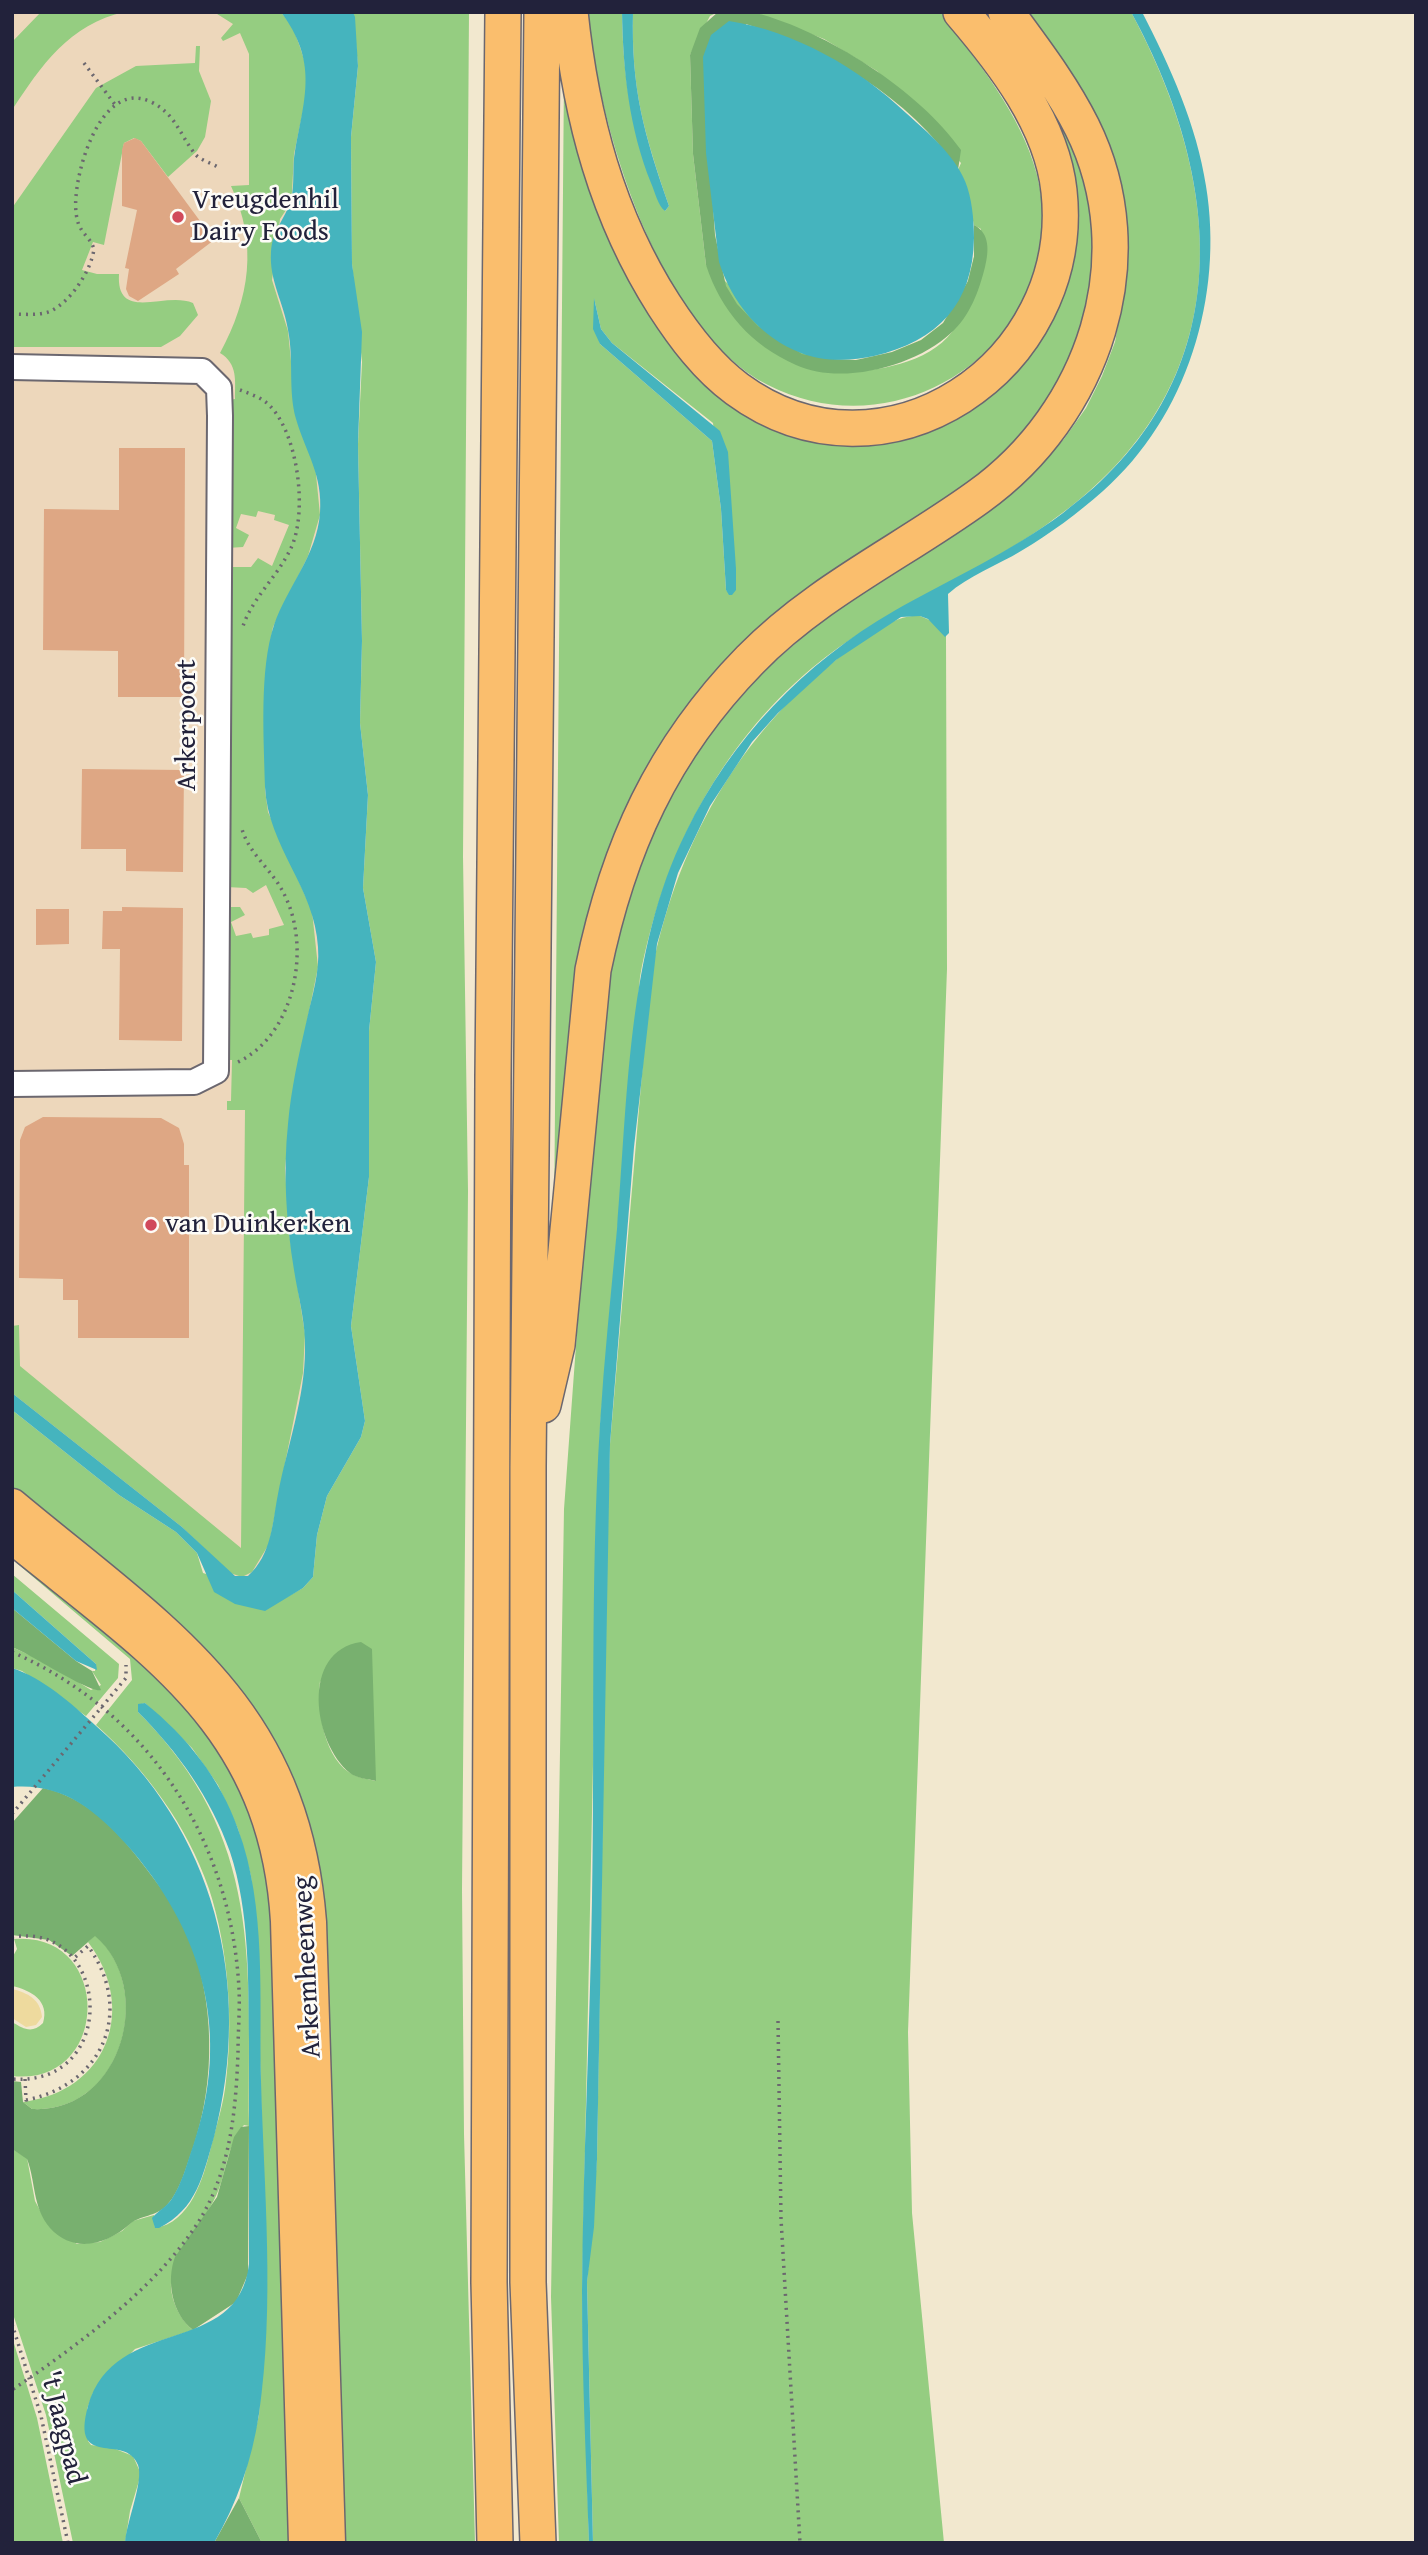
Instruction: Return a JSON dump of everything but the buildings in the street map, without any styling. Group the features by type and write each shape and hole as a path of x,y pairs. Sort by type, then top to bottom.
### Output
{"highway":[{"path":"495,2543 489,2240 493,1105 503,12"},
{"path":"538,2543 528,2282 528,1466 542,12"},
{"path":"570,12 583,107 606,189 643,270 679,329 717,372 745,394 817,424 842,426 876,425 934,411 981,383 999,367 1029,329 1051,278 1061,215 1052,161 1014,82 961,12"},
{"path":"528,1466 557,1345 593,970 606,910 642,812 698,718 768,643 839,586 979,496 1028,454 1071,398 1098,337 1110,268 1107,206 1095,159 1060,88 1006,12"}],"main road":[{"name":"Arkemheenweg","path":"12,1506 164,1631 211,1676 244,1719 266,1756 296,1833 310,1922 329,2543"},
{"name":"Arkemheenweg","path":"12,1537 189,1686 238,1753 271,1826 282,1874 287,1921 305,2543"}],"street":[{"path":"12,368 202,371 219,388"},
{"name":"Arkerpoort","path":"216,1071 219,388"},
{"path":"12,1084 194,1082 216,1071"}],"path":[{"path":"84,63 116,106"},
{"path":"12,314 36,314 53,310 72,292 88,267 94,249 78,223 75,198 78,174 100,122 116,106 134,99 152,102 170,114 197,157 218,167"},
{"path":"219,388 235,388 263,400 272,408 297,467 301,501 293,545 278,572 250,611 242,633"},
{"path":"216,1071 244,1060 264,1040 282,1015 296,975 297,941 290,908 277,881 248,843 241,823"},
{"path":"12,1652 75,1684 104,1706 148,1751 176,1785 197,1827 225,1900 239,1988 237,2077 232,2133 219,2176 202,2216 141,2289 105,2321 12,2390"},
{"path":"12,1814 126,1678 122,1657"},
{"path":"12,1937 46,1940 73,1959 90,1994 90,2022 86,2036 73,2055 56,2070 25,2079 12,2079"},
{"path":"25,2079 26,2100 56,2092 82,2075 100,2050 106,2036 111,2005 105,1973 88,1946 73,1959"},
{"path":"778,2021 781,2219 800,2543"},
{"name":"'t Jaagpad","path":"12,2324 31,2377 53,2462 68,2543"}],"shaded area":[{"path":"12,12 323,12 335,1428 256,1596 12,1403"}],"green space":[{"path":"41,12 125,12 88,26 58,49 12,110 12,42"},
{"path":"214,12 281,12 293,28 308,72 308,87 294,154 290,204 280,219 272,280 288,331 297,421 315,464 320,515 308,556 273,627 268,654 265,790 268,812 312,911 318,967 293,1091 285,1168 289,1233 305,1334 303,1373 269,1544 252,1572 242,1577 230,1573 182,1527 12,1393 12,1326 19,1325 20,1366 241,1548 245,1110 227,1110 227,1101 231,1101 232,1060 224,1060 225,907 240,907 245,915 231,922 236,936 251,933 253,938 269,935 269,929 284,925 266,885 253,893 246,888 226,887 227,567 251,567 258,558 272,566 289,525 274,520 275,515 258,511 256,517 241,514 236,528 249,535 243,547 227,548 228,400 235,399 235,379 233,367 220,353 238,312 247,271 245,229 231,186 249,185 249,54 240,33 223,41 221,38 233,24"},
{"path":"353,12 469,12 463,856 468,1191 462,1889 464,2134 475,2543 336,2543 303,1832 12,1496 12,1410 119,1495 176,1532 197,1553 203,1573 285,1598 303,1588 313,1577 317,1535 327,1496 361,1437 365,1421 351,1326 369,1177 369,1031 376,962 363,888 368,795 360,723 362,641 358,444 362,362 352,264 351,137 358,66","holes":["320,1681 376,1781 354,1775 344,1768 329,1747 320,1706"]},
{"path":"588,12 622,12 625,65 632,114 645,162 665,211 669,206 646,133 637,88 633,12 718,12 710,16 690,55 693,154 706,265 832,372 863,371 897,365 928,352 941,343 955,325 981,229 974,225 964,180 958,170 961,163 877,71 824,39 753,12 941,12 1009,110 1030,152 1037,175 1042,232 1031,284 1006,329 970,366 925,391 875,404 822,403 768,385 729,358 695,320 666,273 641,221 605,111"},
{"path":"718,12 756,13 812,34 841,49 897,85 922,106 961,150 958,170 916,120 864,79 807,48 746,24 712,191 715,235 726,286 737,304 758,326 802,354 856,360 892,352 921,340 943,323 968,281 974,257 974,225 983,233 987,243 980,285 973,303 958,326 936,345 918,355 877,369 834,374 814,371 796,365 765,347 729,312 706,265 693,154 690,55 700,28"},
{"path":"984,12 996,12 1087,161 1098,299 1043,423 916,528 653,774 554,1224 564,75 607,211 769,416 944,414 1073,251 1079,218 1071,161","holes":["594,298 601,329 612,343 713,423 732,595 726,590 721,509 712,441 600,344"]},
{"path":"1027,12 1131,12 1164,83 1187,153 1199,222 1198,290 1183,355 1154,416 1109,473 1046,525 1017,544 897,611 839,647 779,699 749,733 722,769 699,807 663,889 650,933 640,977 600,1427 582,2295 589,2543 559,2543 551,2297 564,1509 583,1250 611,973 624,914 645,849 675,786 713,729 764,671 821,621 1017,489 1064,439 1086,408 1102,376 1115,342 1128,269 1127,226 1120,180 1094,111"},
{"path":"196,46 200,46 199,71 211,101 205,137 197,151 168,177 141,141 134,138 124,143 104,245 93,242 82,270 97,274 119,274 120,289 125,298 134,302 182,300 193,303 198,315 180,336 161,347 12,347 12,208 96,88 136,66 195,63"},
{"path":"920,616 934,622 946,636 947,969 908,2032 912,2213 944,2543 593,2543 587,2282 597,2159 610,1444 650,981 661,932 695,839 717,796 744,755 775,717 810,682 849,650 892,622"},
{"path":"12,1546 217,1730 272,1859 299,2543 262,2543 239,2498 259,2415 266,2289 257,1945 251,1876 238,1829 218,1785 192,1748 145,1703 138,1705 138,1712 179,1759 208,1807 228,1855 240,1905 247,1956 249,2126 244,2125 238,2133 214,2200 172,2274 174,2302 184,2321 193,2330 135,2349 93,2393 87,2409 88,2441 91,2445 113,2448 133,2456 141,2474 130,2511 125,2543 73,2543 46,2415 12,2311 12,2149 27,2158 35,2201 50,2227 77,2244 100,2242 122,2231 133,2221 154,2215 155,2228 177,2218 186,2209 199,2186 222,2105 228,2065 228,1988 216,1912 200,1865 189,1843 148,1780 96,1725 132,1680 130,1659 12,1559"},
{"path":"12,1574 119,1664 118,1678 86,1716 22,1671 12,1668 12,1647 51,1665 91,1690 101,1685 92,1671 95,1671 96,1664 12,1590"},
{"path":"12,1608 92,1671 101,1690 85,1686 12,1647"},
{"path":"361,1642 372,1649 376,1781 353,1775 337,1759 321,1721 321,1679 328,1662 341,1649"},
{"path":"43,1788 74,1799 101,1818 124,1841 157,1883 188,1934 197,1959 208,2013 209,2068 206,2095 193,2148 176,2192 158,2212 134,2221 111,2237 90,2244 69,2241 50,2228 37,2203 27,2159 12,2149 12,2081 21,2082 23,2102 32,2109 63,2105 88,2091 108,2070 120,2044 126,2015 124,1986 113,1959 95,1936 72,1956 49,1940 12,1935 12,1823"},
{"path":"95,1935 114,1958 124,1985 126,2015 121,2044 108,2070 89,2091 63,2105 32,2109 23,2102 52,2095 76,2082 94,2064 106,2043 112,2019 111,1993 103,1967 88,1942"},
{"path":"14,1939 46,1943 70,1958 83,1981 88,2008 83,2035 68,2058 45,2073 12,2076 12,2022 32,2029 43,2023 44,2015 44,2008 37,1998 26,1990 12,1986 12,1958 17,1949"},
{"path":"249,2126 248,2274 236,2302 193,2330 176,2306 171,2286 172,2266 175,2257 217,2197 234,2137 241,2127"},
{"path":"12,2337 37,2418 63,2543 12,2543"},
{"path":"239,2498 262,2543 214,2543"}],"sand":[{"path":"12,1989 36,2001 42,2017 36,2025 26,2027 12,2018"}],"water":[{"path":"281,12 353,12 355,17 358,66 351,137 352,264 362,332 358,444 362,641 360,723 368,795 363,888 376,962 369,1031 369,1177 351,1326 365,1421 361,1437 327,1496 317,1535 313,1577 303,1588 265,1611 235,1604 214,1592 197,1553 176,1532 119,1495 12,1410 12,1393 182,1527 235,1576 248,1576 256,1567 270,1538 299,1404 304,1368 304,1330 289,1233 286,1160 291,1098 318,966 315,926 301,886 274,829 265,787 264,684 269,643 280,611 308,557 320,513 319,487 296,419 288,330 271,263 274,238 291,200 294,157 306,80 300,47"},
{"path":"622,12 633,12 637,88 646,133 669,206 665,211 643,162 632,120 626,78"},
{"path":"1131,12 1142,12 1163,54 1189,119 1206,186 1210,228 1209,270 1193,352 1177,391 1157,428 1132,461 1103,491 1043,538 948,594 949,633 945,637 928,619 920,616 901,617 836,660 778,713 752,742 710,806 678,873 657,944 634,1147 610,1444 597,2159 594,2227 587,2282 593,2543 589,2543 582,2291 592,1899 597,1483 628,1077 641,975 667,878 686,832 725,766 773,706 830,654 861,632 1001,553 1063,513 1120,461 1161,405 1187,344 1199,280 1198,214 1186,146 1163,79"},
{"path":"729,21 777,33 801,43 868,81 939,144 960,171 969,195 974,224 972,261 967,282 948,316 916,341 865,358 819,358 801,353 773,338 760,328 740,305 719,262 706,153 703,57 711,35"},
{"path":"594,298 601,329 612,343 720,431 728,452 736,569 736,590 732,595 726,590 721,509 712,441 600,344 593,329"},
{"path":"12,1590 96,1664 97,1670 76,1661 12,1608"},
{"path":"12,1668 35,1678 66,1700 136,1766 170,1812 196,1861 214,1913 226,1967 229,2023 225,2080 214,2137 197,2190 182,2211 159,2228 155,2228 152,2218 169,2202 178,2187 204,2104 210,2064 209,2024 203,1985 191,1948 174,1912 153,1877 114,1831 89,1810 62,1794 46,1789 12,1787"},
{"path":"145,1703 188,1744 212,1776 231,1810 254,1890 260,1954 267,2247 264,2373 259,2414 248,2464 230,2512 214,2543 125,2543 139,2481 138,2465 132,2456 123,2451 93,2445 87,2438 84,2426 88,2406 102,2377 123,2358 148,2345 200,2326 223,2313 240,2294 249,2264 247,1946 237,1875 222,1832 203,1795 167,1743 138,1712 138,1704"}],"place":[{"name":"Vreugdenhil Dairy Foods","path":"178,217"},
{"name":"van Duinkerken","path":"151,1225"}]}
